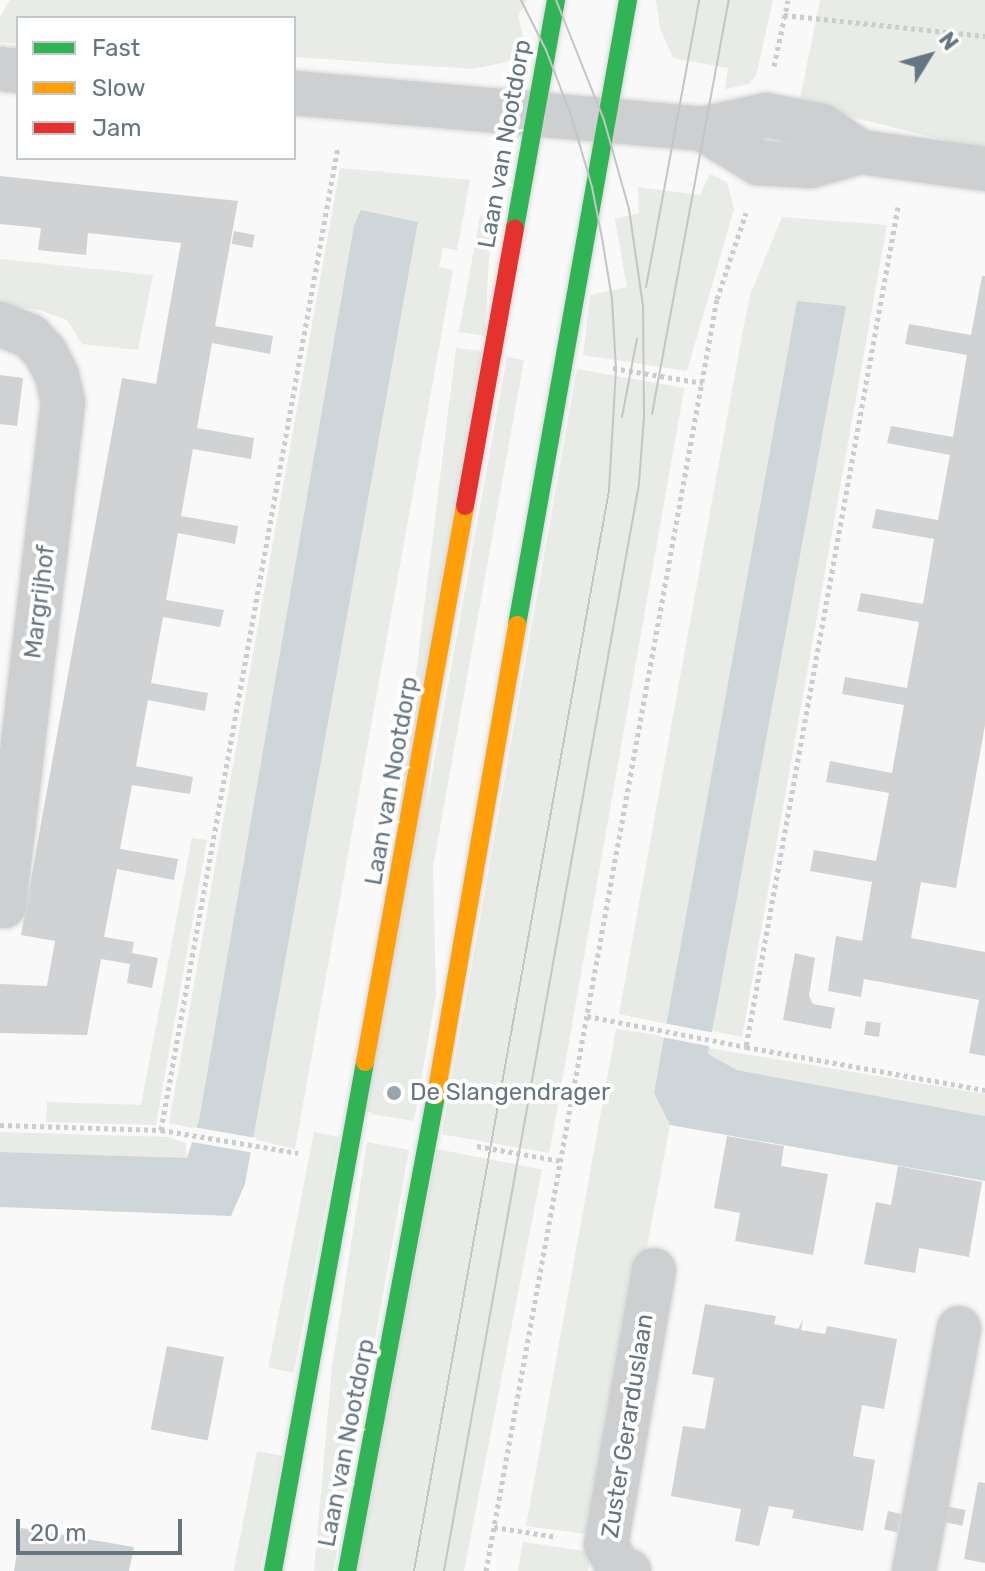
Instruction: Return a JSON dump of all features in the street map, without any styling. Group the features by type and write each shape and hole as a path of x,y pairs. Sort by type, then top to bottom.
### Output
{"street":[{"name":"Laan van Nootdorp","path":"273,1571 556,0"},
{"name":"Laan van Nootdorp","path":"347,1571 434,1105 604,120 628,0"},
{"path":"296,93 703,129 766,115 822,126 860,152 985,169"},
{"name":"Margrijhof","path":"0,324 30,336 45,352 57,376 63,402 4,906 0,906"},
{"name":"Zuster Gerarduslaan","path":"617,1558 654,1270"},
{"path":"914,1571 959,1328"}],"path":[{"path":"784,15 985,36"},
{"path":"161,1130 347,98"},
{"path":"744,1046 907,159"},
{"path":"486,1571 703,383"},
{"path":"586,1016 985,1090"},
{"path":"0,1125 161,1130 304,1154"},
{"path":"494,1527 617,1558"}],"shaded area":[{"path":"10,0 527,0 518,17 525,42 521,51 507,62 472,69 296,57 296,16 16,16 16,43 0,42 0,17"},
{"path":"656,0 773,0 756,76 749,84 725,89 728,68 673,58 660,28"},
{"path":"820,0 985,0 985,150 799,104"},
{"path":"340,168 470,180 457,250 443,248 439,267 453,270 295,1149 253,1139 418,223 362,210 354,225 199,1120 197,1129 169,1123"},
{"path":"710,174 727,182 734,209 687,371 583,355 590,295 627,287 615,219 639,213 638,187 700,195"},
{"path":"361,210 418,222 245,1184 231,1216 0,1207 0,1152 187,1158 199,1120 354,225"},
{"path":"480,216 491,217 485,336 459,332"},
{"path":"782,217 887,225 742,1037 713,1031 797,301 667,1024 619,1014 750,295"},
{"path":"0,259 153,275 138,350 82,344 67,320 39,310 0,305"},
{"path":"797,301 846,306 708,1054 737,1070 985,1116 985,1181 670,1125 654,1093"},
{"path":"456,348 482,351 388,1114 362,1111"},
{"path":"507,357 524,360 433,867 436,995 414,1121 371,1114"},
{"path":"577,369 684,388 549,1153 442,1134"},
{"path":"192,838 207,840 156,1125 46,1122 47,1102 141,1105"},
{"path":"616,1029 665,1036 654,1093 670,1125 593,1535 526,1526"},
{"path":"709,1048 985,1094 985,1116 737,1070 708,1054"},
{"path":"0,1132 168,1137 186,1143 187,1159 0,1152"},
{"path":"314,1132 340,1137 294,1373 268,1368"},
{"path":"367,1142 409,1150 333,1571 314,1571 332,1367"},
{"path":"437,1149 542,1169 464,1571 355,1570"},
{"path":"257,1451 283,1456 260,1571 234,1571"},
{"path":"523,1542 591,1552 588,1571 518,1571"}],"pier":[{"path":"663,1023 716,1033 713,1047 660,1037"},
{"path":"193,1127 257,1138 254,1153 190,1142"}],"building":[{"path":"0,176 238,201 215,326 273,336 270,354 212,343 197,428 254,438 251,459 193,449 181,516 238,526 235,544 178,533 166,600 224,610 220,627 163,617 151,683 208,693 205,711 148,700 136,766 193,777 190,794 132,785 120,849 178,859 174,880 117,869 104,937 134,942 132,953 158,958 152,988 127,983 130,964 101,959 87,1035 0,1033 0,984 47,986 55,941 21,935 45,801 122,378 156,384 181,243 88,233 86,255 38,250 41,228 0,224"},
{"path":"234,231 255,235 252,248 232,244"},
{"path":"982,276 985,276 985,725 956,888 921,882 911,938 985,952 985,1056 969,1053 979,1000 864,979 861,997 828,991 836,936 862,941 872,882 810,871 814,850 876,861 889,793 826,782 830,761 892,773 904,705 842,694 845,677 907,688 919,622 857,611 861,593 923,604 934,539 872,528 876,509 938,520 950,455 887,443 891,426 953,437 967,355 905,344 909,324 971,335"},
{"path":"0,375 23,378 17,426 0,424"},
{"path":"795,953 815,958 809,996 813,1004 835,1008 831,1029 783,1020"},
{"path":"866,1021 881,1023 879,1037 864,1035"},
{"path":"727,1136 784,1146 781,1166 828,1174 813,1255 735,1241 740,1213 714,1208"},
{"path":"898,1166 982,1182 969,1257 919,1248 915,1273 864,1264 876,1202 891,1205"},
{"path":"705,1304 776,1316 774,1324 798,1329 803,1320 801,1330 825,1334 827,1326 897,1339 884,1409 862,1405 853,1456 875,1460 863,1531 792,1518 794,1510 769,1506 759,1546 735,1541 741,1509 671,1496 683,1426 705,1429 714,1378 692,1374"},
{"path":"167,1346 224,1357 208,1441 151,1429"},
{"path":"978,1482 985,1483 985,1563 964,1559"},
{"path":"940,1505 966,1510 962,1526 937,1521"},
{"path":"888,1511 902,1514 898,1532 884,1530"},
{"path":"21,1528 134,1547 129,1571 14,1571"}],"tram line":[{"path":"414,1571 609,490 616,369 612,299 602,238 592,187 572,118 546,50 521,0"},
{"path":"444,1571 639,484 644,416 643,306 629,209 604,120 556,0"},
{"path":"646,287 699,0"},
{"path":"652,414 729,0"},
{"path":"622,417 637,338"}],"traffic: fast":[{"path":"515,228 556,0"},
{"path":"517,625 628,0"},
{"path":"273,1571 365,1062"},
{"path":"347,1571 436,1095"}],"traffic: slow":[{"path":"365,1062 465,506"},
{"path":"436,1095 517,625"}],"traffic: jam":[{"path":"465,506 515,228"}],"place":[{"name":"De Slangendrager","path":"394,1093"}]}
